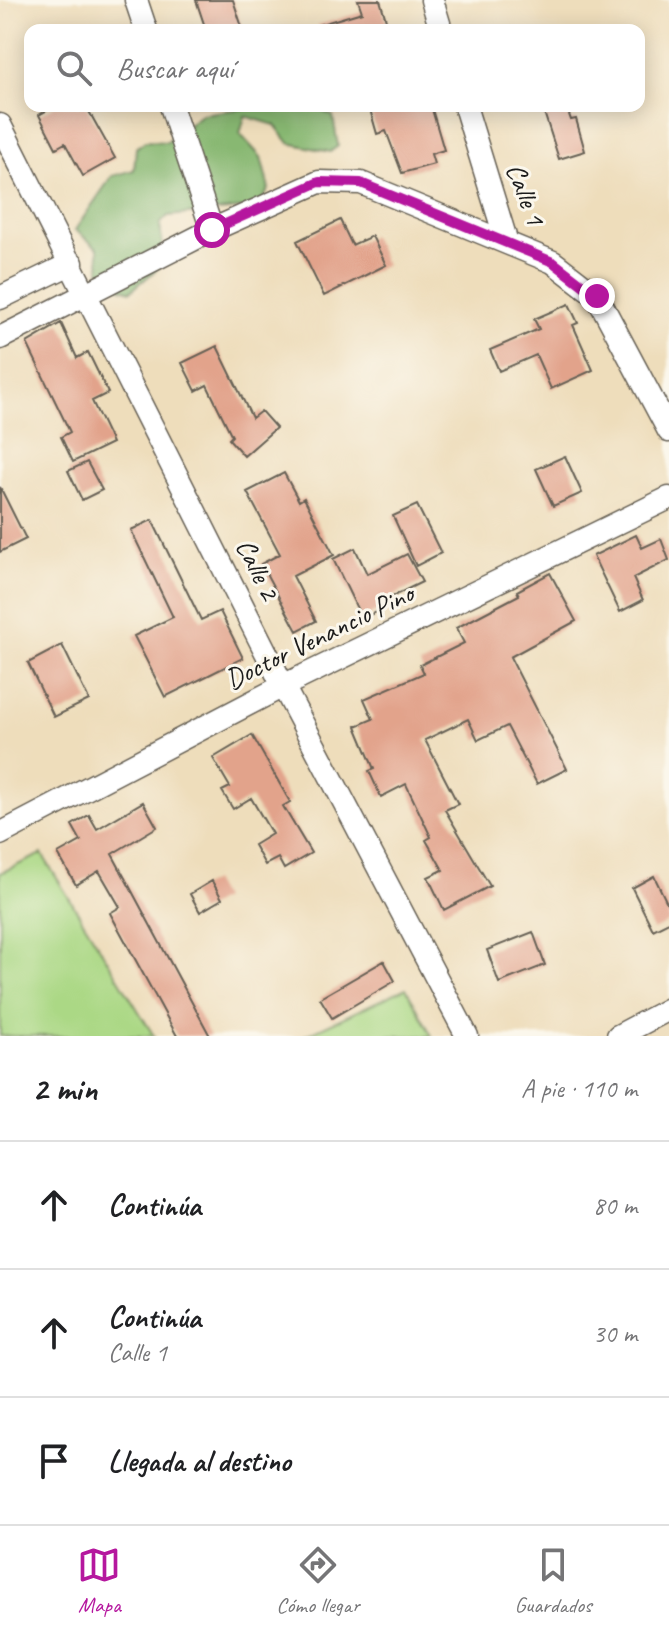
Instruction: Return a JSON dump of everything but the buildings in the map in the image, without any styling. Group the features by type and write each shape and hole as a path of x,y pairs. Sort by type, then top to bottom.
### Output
{"street":[{"path":"136,0 144,24"},
{"path":"432,0 439,24"},
{"path":"173,112 212,230"},
{"name":"Calle 1","path":"467,112 507,243 553,262 597,296 669,431"},
{"name":"Calle 2","path":"0,125 283,686 467,1036"},
{"path":"0,338 88,296 212,230 319,182 361,183 507,243"},
{"path":"0,298 72,263"},
{"name":"Doctor Venancio Pino","path":"0,834 283,686 669,498"},
{"path":"618,1036 669,1009"}],"green space":[{"path":"324,112 333,116 338,146 330,152 289,143 275,125 245,116 240,134 261,157 269,189 258,207 168,216 160,224 164,263 131,291 101,281 98,248 75,230 112,176 134,170 136,148 145,141 167,142 202,114"},
{"path":"42,854 154,1036 0,1036 0,873"},
{"path":"406,988 432,1036 304,1036"}],"route":[{"path":"212,230 319,182 361,183 553,262 597,296"}]}
